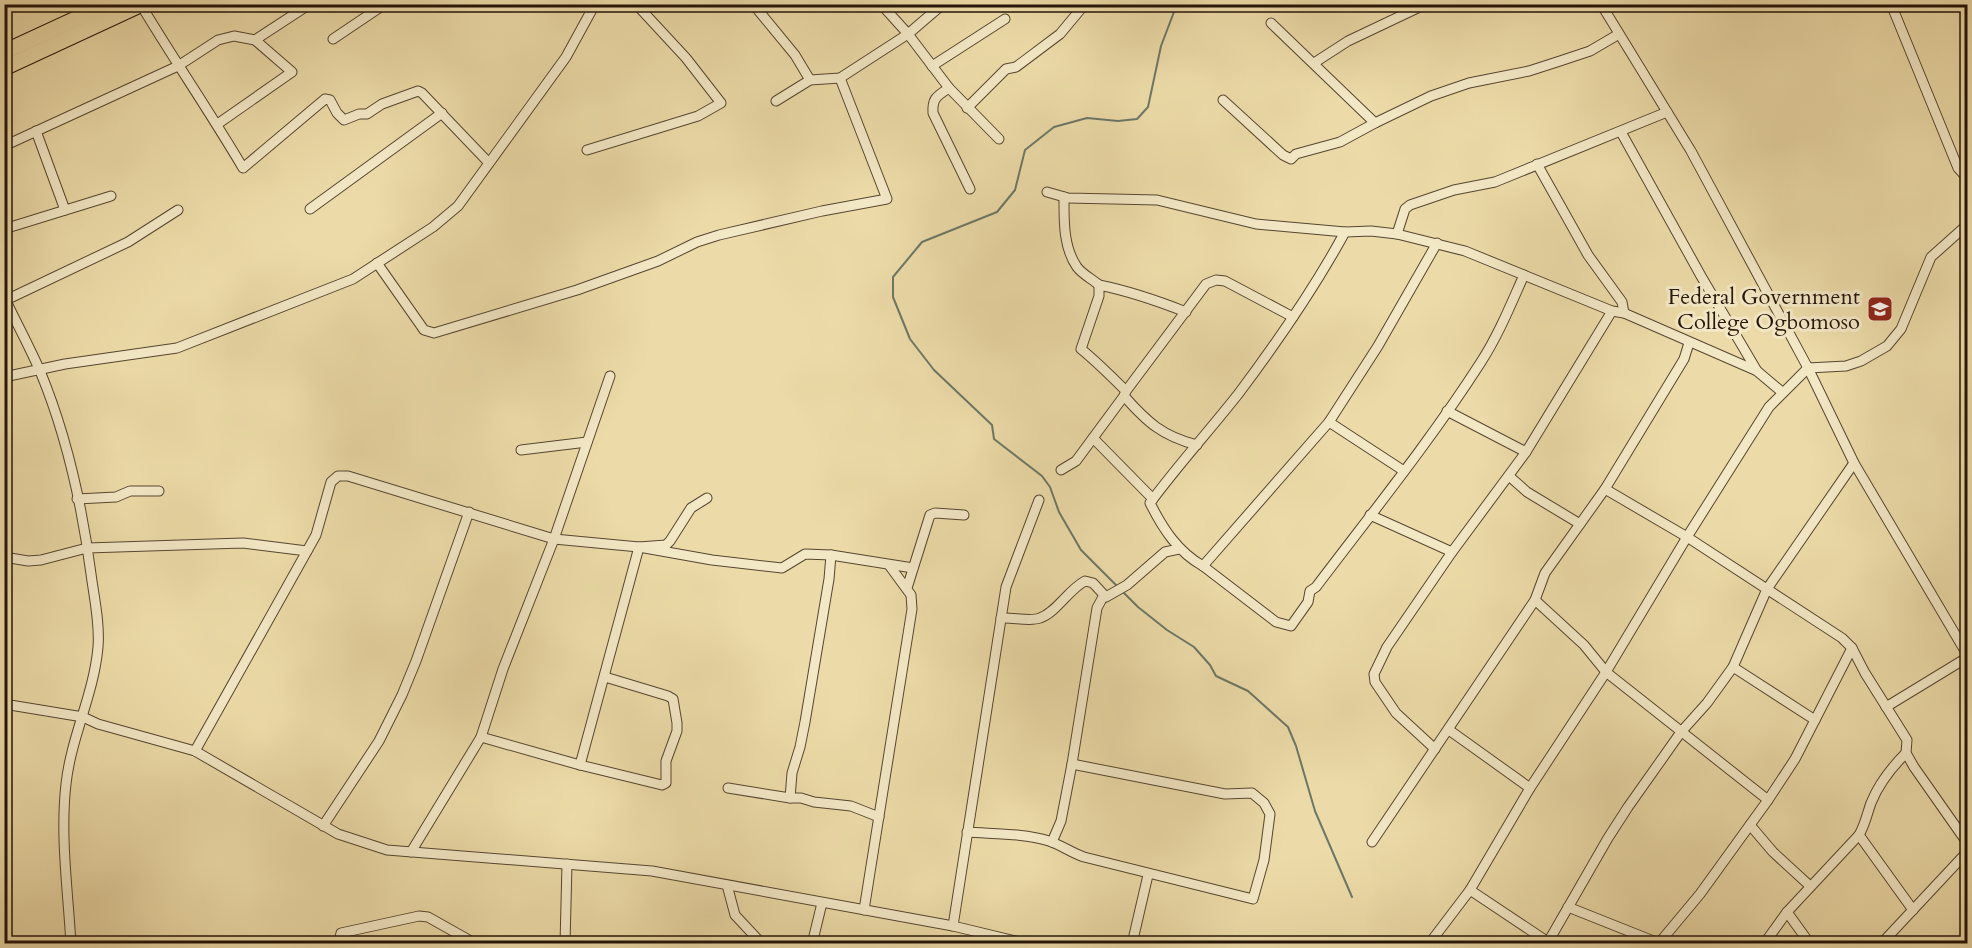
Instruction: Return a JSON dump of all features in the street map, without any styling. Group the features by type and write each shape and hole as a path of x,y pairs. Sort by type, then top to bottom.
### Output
{"main road":[{"path":"4,52 108,4"},
{"path":"4,68 141,5"}],"street":[{"path":"255,40 310,4"},
{"path":"333,39 385,4"},
{"path":"4,377 65,364 177,348 353,279 433,227 458,206 566,57 595,4"},
{"path":"587,150 698,116 721,103 686,58 636,4"},
{"path":"753,4 795,54 810,80"},
{"path":"880,4 908,34 949,88 999,139"},
{"path":"776,101 810,80 840,78 908,34 943,4"},
{"path":"967,108 1006,69 1016,66 1060,34 1085,4"},
{"path":"1314,63 1348,41 1426,4"},
{"path":"1601,4 1692,151 1808,368 1854,463 1968,657 1886,707"},
{"path":"1891,4 1959,168 1968,179"},
{"path":"141,5 243,168 325,99 330,100 344,120 352,116 368,114 382,104 418,91 489,163"},
{"path":"932,66 1005,19"},
{"path":"1270,23 1375,123"},
{"path":"1223,100 1283,155 1291,159 1296,154 1340,142 1431,96 1469,83 1529,71 1560,61 1590,51 1619,34"},
{"path":"4,146 178,66 218,40 234,36 255,40 292,72 216,123"},
{"path":"377,263 424,330 434,333 577,290 658,261 697,242 719,235 822,211 887,199 840,78"},
{"path":"949,88 935,97 932,103 933,113 970,189"},
{"path":"1397,234 1405,209 1410,205 1454,190 1495,182 1667,112"},
{"path":"310,209 442,113"},
{"path":"36,131 65,210"},
{"path":"1621,132 1701,276 1758,371 1782,392"},
{"path":"1537,164 1588,255 1622,302 1624,314"},
{"path":"1047,192 1064,197 1157,200 1256,224 1345,232 1371,231 1437,243 1465,251 1624,314 1758,371"},
{"path":"4,229 111,196"},
{"path":"1064,197 1068,251 1078,269 1099,285 1158,301 1186,312"},
{"path":"71,944 64,807 66,783 93,675 98,645 87,548 70,458 40,370 5,299 128,242 178,210"},
{"path":"1429,944 1470,890 1530,788 1606,672 1769,407 1808,368 1846,366 1861,361 1887,346 1901,330 1931,257 1968,224"},
{"path":"1345,232 1320,279 1239,393 1150,503 1159,522 1179,549 1276,622 1291,626 1308,602 1310,591 1316,587 1404,471 1482,360 1501,326 1524,275"},
{"path":"1203,566 1329,422 1378,346 1437,243"},
{"path":"1061,470 1076,461 1206,284 1216,280 1225,281 1293,317"},
{"path":"1099,285 1099,296 1081,349 1103,367 1140,414 1174,439 1197,445"},
{"path":"1436,749 1396,713 1375,682 1374,674 1387,648 1452,552 1526,452 1612,311"},
{"path":"1372,842 1535,600 1545,573 1605,489 1684,359 1689,343"},
{"path":"411,852 481,737 503,669 554,539 610,376"},
{"path":"1447,411 1526,452"},
{"path":"1329,422 1404,471"},
{"path":"1093,438 1153,499"},
{"path":"521,450 587,442"},
{"path":"1470,890 1548,943 1613,831 1681,732 1707,703 1733,667 1767,589 1854,463"},
{"path":"195,751 316,535 331,482 338,476 348,476 554,539 639,547 712,560 782,568 805,554 831,555 913,568"},
{"path":"1509,476 1527,492 1580,524"},
{"path":"1605,489 1687,537 1842,638 1851,648 1907,740 1906,753 1914,767 1968,844"},
{"path":"77,499 116,497 130,491 159,491"},
{"path":"639,547 666,545 691,508 707,498"},
{"path":"953,926 1006,587 1039,500"},
{"path":"323,826 379,741 402,694 469,512"},
{"path":"907,588 930,515 936,513 964,515"},
{"path":"1370,515 1452,552"},
{"path":"4,557 28,561 41,560 87,548 243,543 307,551"},
{"path":"580,765 639,547"},
{"path":"1001,618 1040,618 1049,613 1075,586 1085,580 1094,583 1106,597 1127,585 1165,552 1179,549"},
{"path":"790,798 792,773 805,722 831,555"},
{"path":"864,910 912,609 911,595 889,565"},
{"path":"1052,842 1061,821 1097,608 1104,595"},
{"path":"1535,600 1584,645 1606,672 1768,800"},
{"path":"1568,907 1660,943 1700,894 1795,759 1851,648"},
{"path":"1733,667 1815,720"},
{"path":"481,737 580,765 666,783 666,761 677,730 673,699 605,677"},
{"path":"4,704 83,717 98,724 195,751 338,834 387,850 652,871 953,926 1028,944"},
{"path":"1449,730 1530,788"},
{"path":"1764,944 1787,912 1859,835 1866,822 1871,804 1888,771 1906,753"},
{"path":"967,832 1033,837 1052,842 1084,857 1148,875 1253,899 1264,860 1270,814 1268,808 1252,793 1225,794 1072,764"},
{"path":"728,788 851,806 879,817"},
{"path":"1750,825 1773,852 1810,886"},
{"path":"1859,835 1913,910"},
{"path":"1881,944 1968,851"},
{"path":"565,944 567,864"},
{"path":"1132,944 1148,875"},
{"path":"727,885 735,915 762,944"},
{"path":"812,944 822,903"},
{"path":"1787,912 1810,944"},
{"path":"343,944 340,938 341,933 419,916 436,920 476,944"}],"waterway":[{"path":"1119,588 1081,550 1059,512 1050,487 1042,476 994,439 992,425 934,370 910,339 893,297 893,277 922,242 997,212 1015,190 1025,150 1054,127 1087,118 1118,121 1137,119 1148,107 1161,46 1177,4"},
{"path":"1123,592 1167,630 1194,647 1210,665 1216,676 1248,691 1288,727 1296,746 1315,811 1352,897"}],"place":[{"name":"Federal Government College Ogbomoso","path":"1880,309"}]}
